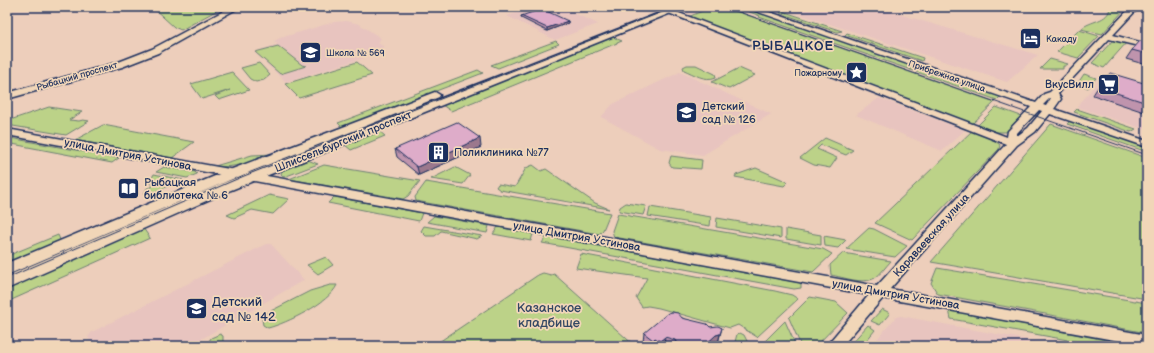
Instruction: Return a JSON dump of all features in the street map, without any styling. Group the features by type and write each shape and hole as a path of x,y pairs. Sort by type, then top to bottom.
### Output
{"main road":[{"name":"Шлиссельбургский проспект","path":"7,269 232,174 663,8 682,7"},
{"name":"Шлиссельбургский проспект","path":"7,283 251,177 663,8"}],"street":[{"name":"Рыбацкий проспект","path":"7,96 119,65 155,52 186,32 230,7"},
{"name":"Рыбацкий проспект","path":"186,32 236,7"},
{"name":"Прибрежная улица","path":"748,7 1147,140"},
{"name":"Прибрежная улица","path":"757,7 1044,106 1147,144"},
{"name":"Караваевская улица","path":"832,346 903,265 1014,143 1024,138 1044,106 1056,99 1053,94 1135,7"},
{"path":"663,8 1014,143"},
{"path":"1108,36 1147,46"},
{"name":"улица Дмитрия Устинова","path":"7,132 881,291 1147,341"}],"shaded area":[{"path":"533,7 560,7 598,24 555,40 507,16"},
{"path":"793,7 875,7 1038,55 1007,82 787,10"},
{"name":"Школа № 569","path":"347,21 359,24 381,38 378,43 384,47 360,55 364,58 286,82 254,52 278,44 274,41 280,38 334,22"},
{"name":"Детский сад № 126","path":"680,72 771,114 703,155 660,149 601,117 613,104"},
{"path":"1103,75 1147,87 1147,130 1077,107"},
{"path":"879,98 965,130 942,151 856,115"},
{"name":"Детский сад № 142","path":"266,244 271,244 304,280 189,346 93,346 88,337 92,332"},
{"path":"901,316 1061,346 871,346 896,317"}],"green space":[{"path":"152,7 223,7 181,30 174,27"},
{"path":"712,7 724,7 995,102 971,125 688,17"},
{"path":"743,7 1006,98 1000,97 997,100 759,17 760,16 739,8"},
{"path":"1110,7 1127,7 1102,34 1081,29 1106,16"},
{"path":"782,11 842,31 837,32 780,13"},
{"path":"1079,30 1099,36 1078,58 1057,52"},
{"path":"847,33 923,58 922,61 845,35"},
{"path":"613,37 622,41 451,111 442,105"},
{"path":"1113,40 1127,42 1104,68 1092,63"},
{"path":"556,41 559,44 498,68 491,65"},
{"path":"278,46 302,65 306,66 280,74 255,52"},
{"path":"1050,59 1068,64 1063,66 1063,69 1040,69"},
{"path":"357,62 372,75 299,98 285,84"},
{"path":"259,63 270,75 264,80 256,82 250,79 241,68"},
{"path":"687,65 696,65 715,74 716,77 708,79 684,70 683,67"},
{"path":"739,68 755,75 729,89 712,82"},
{"path":"478,70 483,73 342,127 338,123"},
{"path":"232,72 249,90 219,100 215,96 230,90 202,99 191,84"},
{"path":"1084,74 1096,78 1088,88 1078,83"},
{"path":"49,107 82,112 69,120 89,121 66,135 7,125 7,121"},
{"path":"996,107 1021,116 1006,132 994,132 976,127"},
{"path":"1077,109 1136,129 1131,132 1074,112"},
{"path":"1071,120 1147,146 1147,152 1067,124"},
{"path":"1051,124 1147,158 1147,299 931,262"},
{"path":"103,125 194,142 172,158 75,140"},
{"path":"973,130 993,139 1000,145 999,149 912,240 875,223"},
{"path":"379,131 385,136 351,150 345,145"},
{"path":"10,138 119,158 112,163 7,143 7,140"},
{"path":"825,138 853,150 846,155 821,145 817,149 837,158 830,168 814,165 800,158"},
{"path":"273,154 252,162 238,165 223,167 215,166 252,155"},
{"path":"671,156 702,160 701,169 672,167 669,163"},
{"path":"305,159 318,164 284,177 282,176 281,173 285,168"},
{"path":"324,165 420,181 408,196 403,199 289,179"},
{"path":"533,165 541,171 546,169 595,203 609,209 500,190 496,187 498,184 515,187 526,168"},
{"path":"164,167 195,172 197,174 187,178 156,172"},
{"path":"455,167 470,175 463,184 431,179"},
{"path":"756,168 788,182 784,186 735,177 736,175"},
{"path":"154,174 183,180 150,194 144,194 147,188 152,187 153,183 149,183"},
{"path":"426,182 610,213 603,230 599,234 416,201 415,197"},
{"path":"269,195 289,199 273,214 252,210 234,218 227,215"},
{"path":"334,197 422,213 419,221 328,203"},
{"path":"626,203 646,206 643,215 619,211 620,207"},
{"path":"650,207 711,217 710,226 648,216"},
{"path":"618,214 823,249 832,254 813,272 614,237 612,231"},
{"path":"434,216 489,226 487,233 427,222"},
{"path":"717,218 781,229 781,238 716,227"},
{"path":"424,226 482,236 477,239 441,231 435,236 426,236 421,231"},
{"path":"498,227 533,234 531,241 493,234"},
{"path":"143,228 150,238 7,302 7,287"},
{"path":"869,228 874,229 907,246 895,257 846,249"},
{"path":"786,229 821,235 821,245 786,239"},
{"path":"58,235 61,242 7,265 7,256"},
{"path":"547,236 801,283 801,288 794,289 542,243"},
{"path":"824,236 846,240 838,248 825,246"},
{"path":"843,253 891,261 875,278 870,280 859,281 831,275 830,265"},
{"path":"581,254 775,291 792,295 798,299 757,337 738,325 730,328 659,308 648,306 642,307 636,298 647,278 576,268"},
{"path":"326,257 333,265 318,274 307,265"},
{"path":"937,268 1147,303 1147,333 938,294 931,283"},
{"name":"Казанское кладбище","path":"543,273 551,275 554,274 635,346 433,346 538,275"},
{"path":"330,285 337,285 326,299 307,311 286,322 268,328 263,325 262,319 265,314 310,291"},
{"path":"810,297 836,302 848,313 816,346 801,346 789,318"},
{"path":"882,309 890,313 880,325 871,321"},
{"path":"949,310 1137,346 1101,346 951,319"},
{"path":"785,321 796,346 760,346"},
{"path":"868,325 875,330 862,346 849,346"},
{"path":"740,333 744,335 749,345 730,346 735,342 737,334"},
{"path":"220,334 223,336 223,346 206,346 211,338"}],"building":[{"path":"542,9 568,21 547,28 521,16"},
{"path":"1140,41 1147,43 1147,54 1132,50"},
{"path":"1110,73 1147,84 1147,103 1098,87"},
{"name":"Поликлиника №77","path":"457,122 480,138 417,167 395,149"},
{"path":"668,313 678,313 682,318 707,324 710,327 718,326 722,328 720,334 716,335 704,346 678,346 675,340 665,337 660,341 655,338 653,340 644,333"}],"tram line":[{"path":"7,278 244,176 675,7"},
{"path":"725,7 1147,155"}],"place":[{"name":"Какаду","path":"1030,39"},
{"name":"Школа № 569","path":"310,53"},
{"name":"Пожарному","path":"857,73"},
{"name":"ВкусВилл","path":"1109,84"},
{"name":"Детский сад № 126","path":"687,112"},
{"name":"Поликлиника №77","path":"439,152"},
{"name":"Рыбацкая библиотека № 6","path":"129,188"},
{"name":"Детский сад № 142","path":"197,308"}],"district":[{"name":"РЫБАЦКОЕ","path":"793,45"}]}
